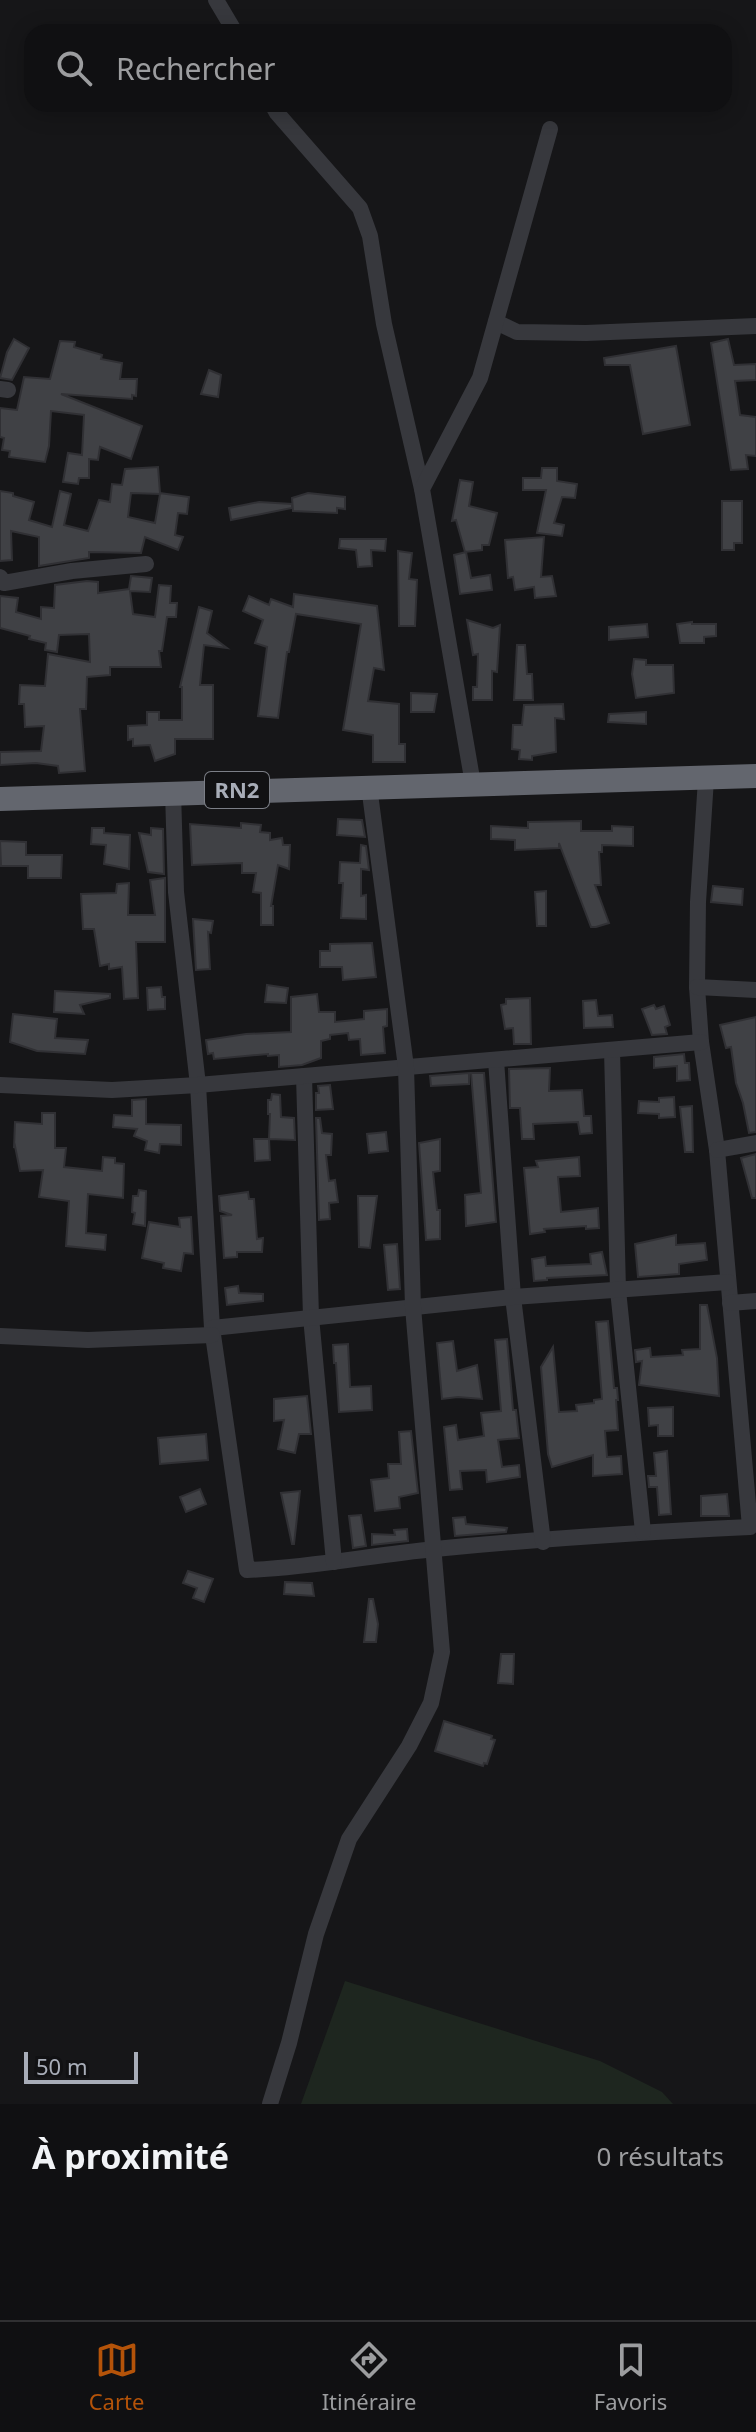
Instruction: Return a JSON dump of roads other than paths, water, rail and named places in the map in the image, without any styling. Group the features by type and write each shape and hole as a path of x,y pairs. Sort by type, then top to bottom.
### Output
{"highway":[{"name":"RN2","path":"0,799 756,776"}],"street":[{"path":"216,0 230,24"},
{"path":"276,112 360,208 370,236 384,324 422,489 473,784"},
{"path":"422,489 480,378 550,129"},
{"path":"496,322 517,332 586,333 756,326"},
{"path":"0,577 4,583 72,571 146,564"},
{"path":"173,792 176,892 198,1085 212,1332 247,1570 288,1569 434,1549 643,1532 750,1527 717,1150 701,1042 697,987 698,902 706,779"},
{"path":"270,2104 304,1989 316,1934 349,1839 409,1746 431,1703 442,1652 413,1307 406,1067 369,786"},
{"path":"697,987 756,990"},
{"path":"0,1085 112,1090 198,1085 701,1042"},
{"path":"612,1050 618,1290 643,1532"},
{"path":"496,1060 513,1297 543,1542"},
{"path":"304,1076 311,1317 334,1562"},
{"path":"717,1150 756,1143"},
{"path":"0,1336 88,1340 212,1332 311,1317 513,1297 728,1282"},
{"path":"730,1303 756,1301"}]}
